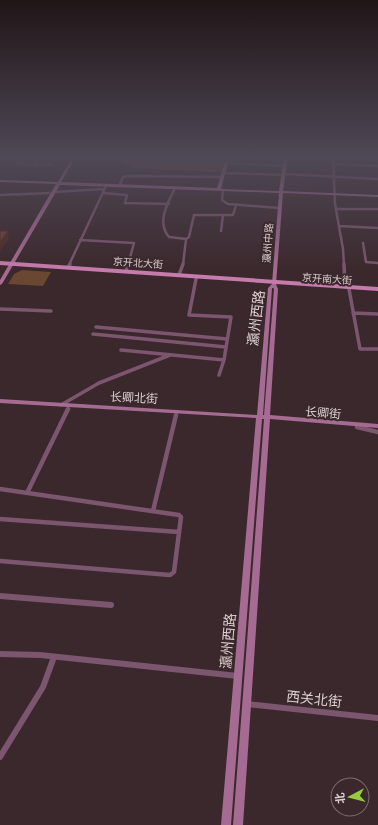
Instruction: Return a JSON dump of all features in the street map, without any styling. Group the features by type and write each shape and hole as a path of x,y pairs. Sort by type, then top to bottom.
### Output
{"main road":[{"path":"0,276 49,194"},
{"name":"瀛州中路","path":"274,283 281,194"},
{"path":"321,194 378,196"},
{"path":"0,284 6,264"},
{"name":"京开北大街","path":"6,264 126,271 274,283"},
{"name":"京开北大街","path":"6,264 196,279 274,283"},
{"name":"京开南大街","path":"274,283 378,290"},
{"name":"瀛州西路","path":"226,825 238,676 276,289 274,283"},
{"name":"长卿北街","path":"0,401 263,418"},
{"name":"长卿北街","path":"0,405 176,415 263,418"},
{"name":"瀛州西路","path":"238,825 247,704 263,418"},
{"name":"长卿街","path":"263,418 378,426"},
{"name":"长卿街","path":"263,418 378,429"}],"street":[{"path":"68,267 102,194"},
{"path":"126,194 125,203 168,204"},
{"path":"172,194 162,222 166,235 171,238 186,239"},
{"path":"221,194 222,200 228,204 280,208"},
{"path":"334,195 344,257 347,288 360,349 378,350"},
{"path":"179,275 184,261 183,256 186,239 189,237 194,214 234,214 236,205"},
{"path":"336,209 378,209"},
{"path":"221,231 223,214"},
{"path":"339,226 378,228"},
{"path":"80,240 134,243 126,271"},
{"path":"363,243 366,262 378,263"},
{"path":"196,279 189,315 231,317 224,360 219,375"},
{"path":"0,309 51,311"},
{"path":"353,313 378,314"},
{"path":"96,327 227,339"},
{"path":"93,334 226,347"},
{"path":"121,350 224,360"},
{"path":"61,405 99,383 170,355"},
{"path":"27,493 68,409"},
{"path":"153,511 176,415"},
{"path":"357,427 378,432"},
{"path":"0,489 179,515 181,517 174,572 170,575 0,561"},
{"path":"0,519 179,532"},
{"path":"0,596 111,605"},
{"path":"0,654 54,657 238,676"},
{"path":"0,757 40,692 54,657"},
{"name":"西关北街","path":"247,704 378,718"}],"shaded area":[{"path":"22,270 51,272 43,286 8,284 14,274"}],"building":[{"path":"0,231 8,231 0,242"}]}
